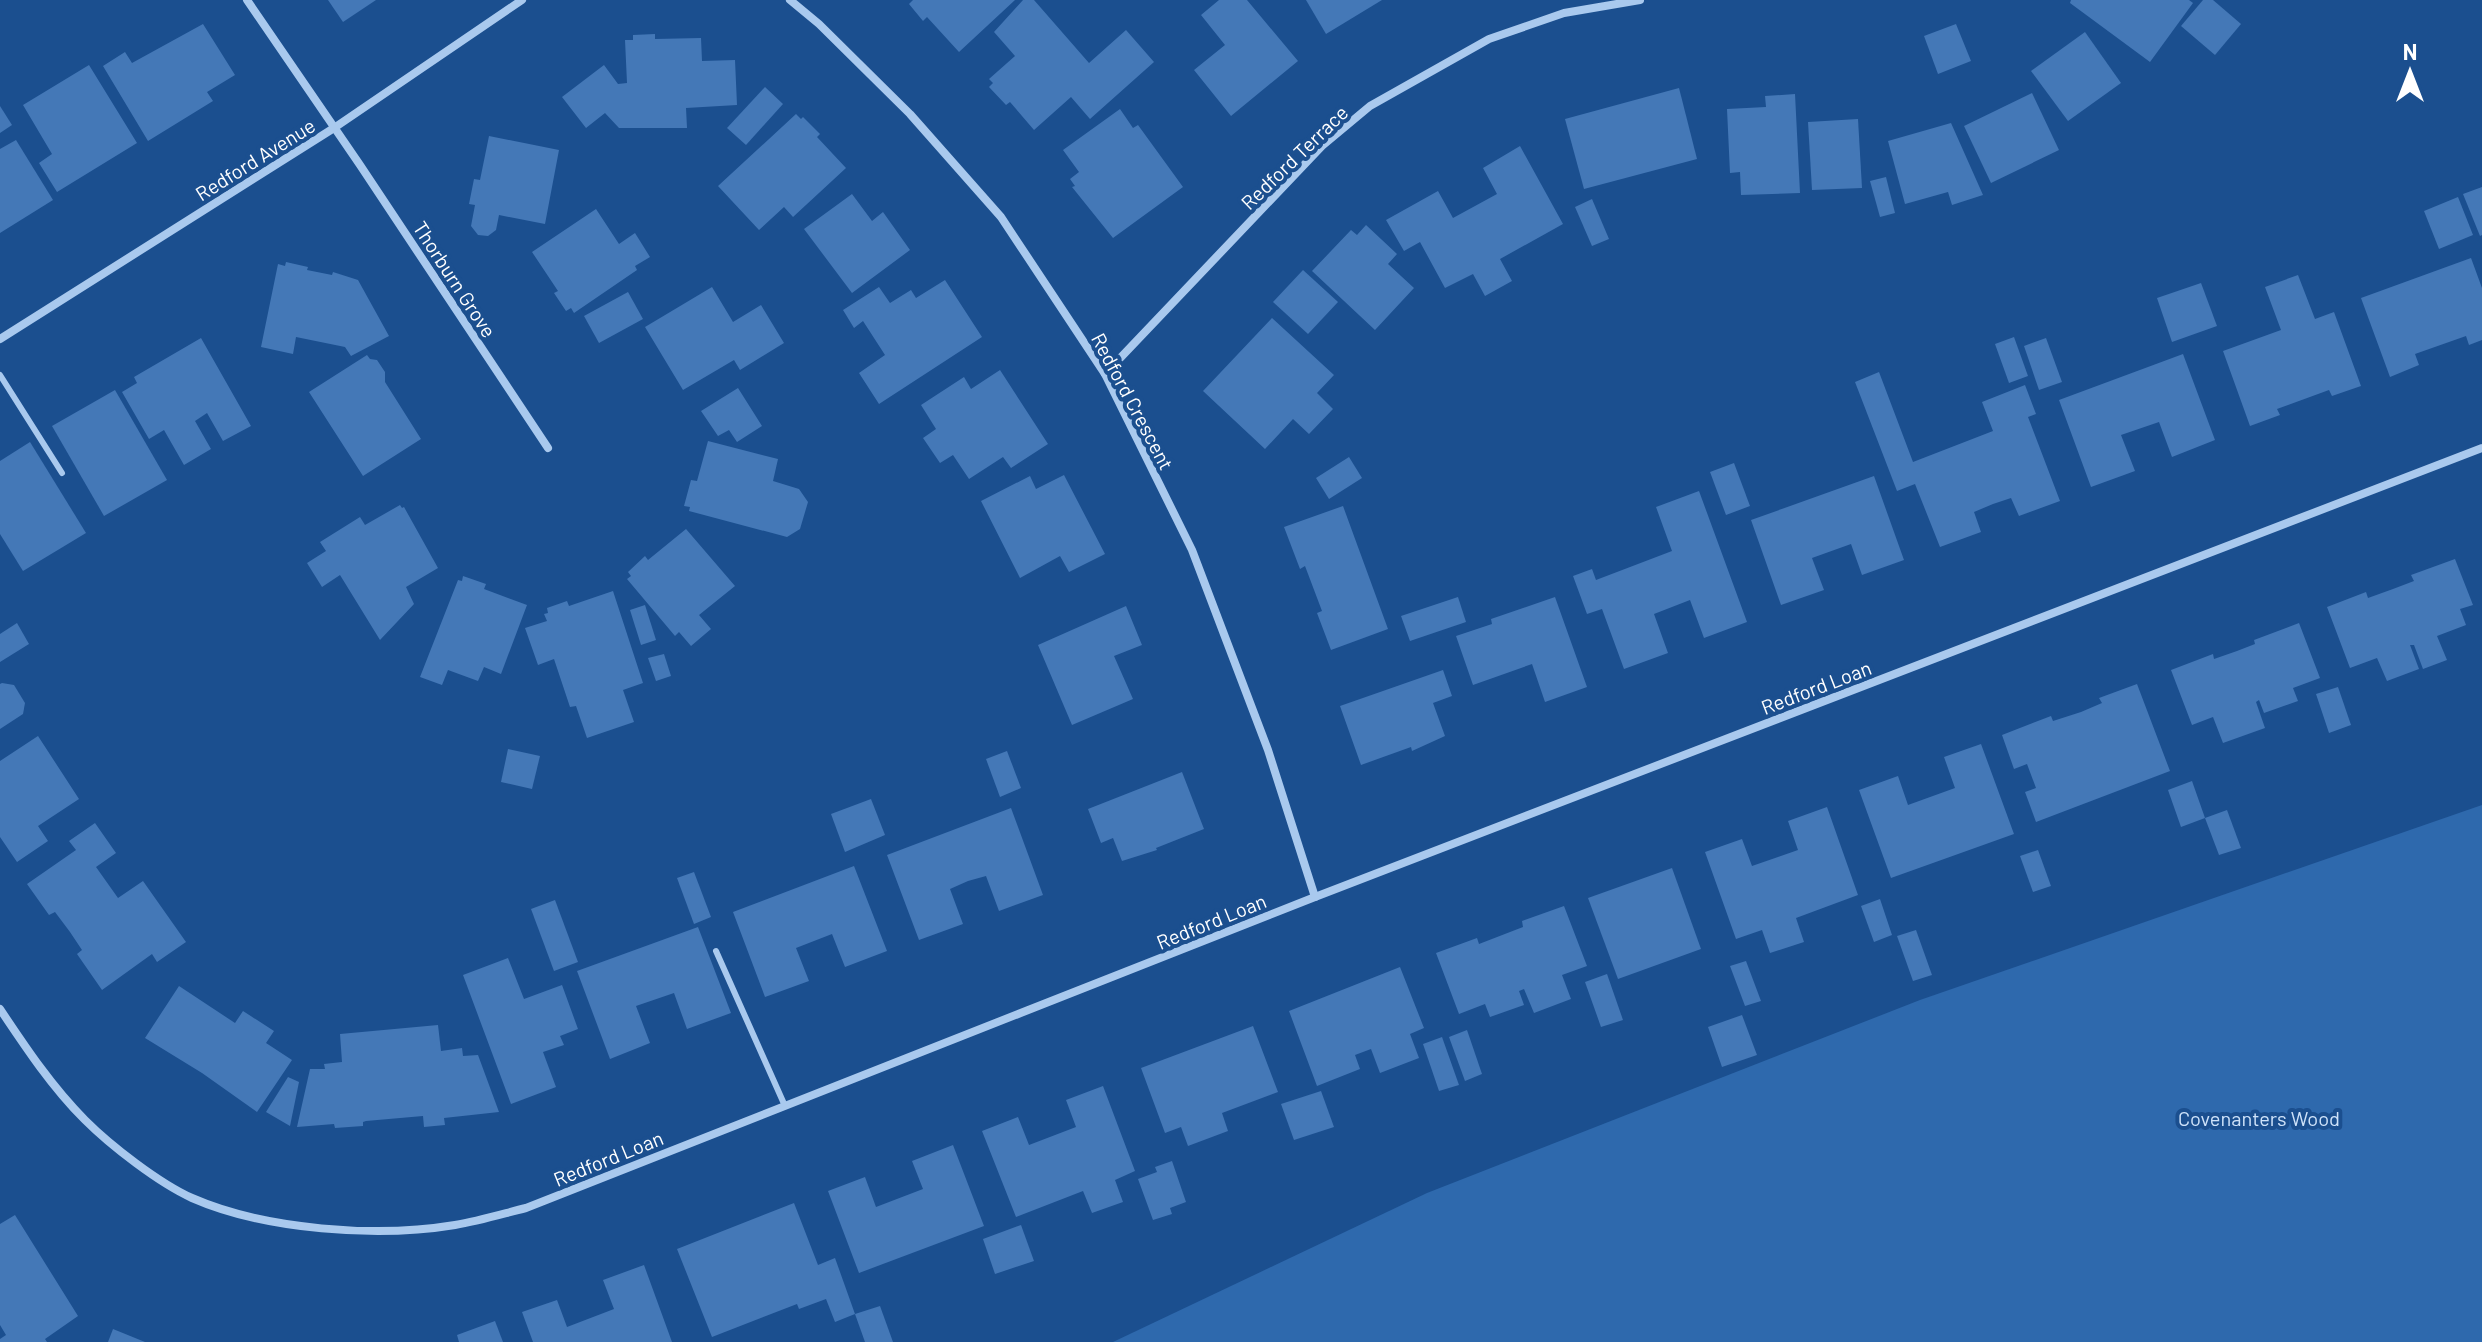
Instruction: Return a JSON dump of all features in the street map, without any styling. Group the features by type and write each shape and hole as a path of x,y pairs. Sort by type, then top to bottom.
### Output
{"street":[{"name":"Thorburn Grove","path":"247,0 548,448"},
{"name":"Redford Avenue","path":"0,339 334,128 522,0"},
{"name":"Redford Crescent","path":"790,0 819,24 910,114 1001,217 1105,374 1192,550 1268,750 1315,897"},
{"name":"Redford Terrace","path":"1105,374 1322,146 1370,106 1489,39 1564,13 1640,0"},
{"name":"Redford Loan","path":"0,1009 42,1071 85,1121 136,1163 191,1198 251,1218 323,1229 454,1225 526,1208 1315,897 2482,448"}],"lane":[{"path":"0,375 62,473"},
{"path":"716,951 785,1106"}],"green space":[{"name":"Covenanters Wood","path":"2482,805 2482,1342 1113,1342 1427,1193 1920,1000"}],"building":[{"path":"328,0 376,0 343,22"},
{"path":"913,0 1015,0 959,52 927,17 923,21 909,4"},
{"path":"1023,0 1034,0 1089,63 1126,30 1154,62 1090,119 1071,97 1034,130 1010,102 1006,105 989,87 993,83 989,79 1015,56 994,32"},
{"path":"1219,0 1247,0 1298,61 1231,116 1194,70 1225,45 1201,15"},
{"path":"1306,0 1382,0 1326,34"},
{"path":"2071,0 2189,0 2193,3 2150,62 2070,3"},
{"path":"2203,0 2213,0 2241,24 2215,55 2181,26"},
{"path":"203,24 235,75 207,92 213,101 148,141 103,66 125,52 132,63"},
{"path":"1956,24 1971,61 1938,74 1924,36"},
{"path":"2085,32 2121,83 2068,121 2031,71"},
{"path":"655,34 655,39 701,38 702,61 735,60 737,105 686,108 687,128 619,128 605,113 586,128 562,97 604,65 618,84 627,83 625,40 633,40 633,35"},
{"path":"89,65 137,143 57,192 39,163 52,154 23,105"},
{"path":"765,87 783,104 746,145 727,128"},
{"path":"1679,88 1697,159 1584,189 1565,119"},
{"path":"2032,93 2059,150 1991,183 1964,126"},
{"path":"1795,94 1800,193 1741,195 1740,172 1730,173 1727,109 1766,107 1765,96"},
{"path":"0,106 12,125 0,133"},
{"path":"1120,109 1133,128 1138,125 1183,187 1113,238 1072,187 1075,186 1070,179 1079,172 1063,150"},
{"path":"796,114 820,134 817,137 846,168 793,217 784,207 759,230 718,186"},
{"path":"1858,119 1862,188 1812,190 1808,122"},
{"path":"1951,123 1983,195 1952,205 1948,192 1905,204 1888,141"},
{"path":"489,136 559,150 545,224 499,215 496,230 488,236 478,235 471,226 475,205 469,204 474,179 480,180"},
{"path":"16,140 53,200 0,233 0,149"},
{"path":"1520,146 1563,224 1500,259 1512,281 1485,296 1473,274 1445,288 1420,242 1404,251 1386,220 1438,191 1453,218 1497,194 1483,168"},
{"path":"1886,177 1895,213 1880,217 1870,181"},
{"path":"2482,187 2482,235 2480,236 2463,194"},
{"path":"852,194 872,221 883,212 910,250 852,293 804,229"},
{"path":"2458,197 2473,235 2439,249 2424,211"},
{"path":"1592,199 1609,239 1592,246 1575,207"},
{"path":"596,209 619,244 635,233 650,257 635,266 637,270 574,313 571,308 566,311 554,293 558,291 532,252"},
{"path":"1366,225 1397,254 1388,264 1414,288 1375,330 1312,271 1351,230 1357,235"},
{"path":"2471,258 2482,288 2482,340 2469,345 2466,336 2415,354 2419,365 2390,377 2361,298"},
{"path":"286,262 308,267 307,270 332,275 333,272 358,280 389,336 351,356 345,347 296,337 293,354 261,347 278,264 285,266"},
{"path":"1303,270 1338,302 1308,334 1273,302"},
{"path":"2298,275 2315,319 2334,312 2361,386 2332,396 2329,390 2277,409 2280,415 2250,426 2223,351 2281,330 2265,287"},
{"path":"945,280 982,337 879,404 859,373 885,355 863,321 854,328 843,310 879,287 890,303 911,290 916,298"},
{"path":"2201,283 2217,326 2172,342 2157,298"},
{"path":"712,287 733,322 761,305 784,343 740,370 734,360 683,390 645,327"},
{"path":"628,292 643,319 599,343 584,316"},
{"path":"1272,318 1334,375 1317,393 1333,409 1309,434 1293,419 1265,449 1203,391"},
{"path":"2014,337 2028,376 2009,383 1995,344"},
{"path":"201,338 251,426 223,441 207,413 195,421 211,449 184,465 164,430 149,439 122,392 137,383 134,377"},
{"path":"2046,338 2062,382 2039,390 2024,346"},
{"path":"2183,354 2215,440 2172,457 2159,422 2121,435 2135,471 2091,487 2059,400"},
{"path":"367,355 377,360 385,372 385,382 421,439 363,476 309,392"},
{"path":"1000,370 1048,444 1011,468 1003,457 969,479 953,455 940,463 923,438 936,429 921,405 964,377 971,389"},
{"path":"1879,372 1913,462 1993,431 1982,402 2025,385 2036,414 2028,417 2060,501 2019,516 2011,498 1993,504 1974,512 1981,532 1940,547 1915,484 1897,491 1855,382"},
{"path":"738,388 762,426 737,442 729,430 718,436 701,411"},
{"path":"115,390 167,480 104,516 52,426"},
{"path":"708,441 778,459 773,481 799,489 808,502 800,529 787,537 689,511 690,507 684,506 691,480 697,481"},
{"path":"30,442 86,533 23,571 0,534 0,461"},
{"path":"1349,457 1362,478 1329,499 1316,478"},
{"path":"1734,463 1750,506 1726,515 1710,472"},
{"path":"1064,475 1105,554 1069,572 1060,556 1020,578 981,501 1030,476 1036,489"},
{"path":"1874,476 1904,560 1862,575 1851,544 1812,558 1824,590 1781,605 1751,520"},
{"path":"1699,491 1747,622 1704,638 1690,600 1654,614 1668,653 1624,669 1602,609 1587,614 1573,576 1592,569 1596,580 1672,551 1656,507"},
{"path":"400,505 438,568 406,587 414,604 380,640 340,575 322,587 307,563 326,551 320,542 360,517 365,525"},
{"path":"1343,506 1388,629 1331,650 1317,613 1322,611 1305,566 1300,569 1284,527"},
{"path":"686,529 735,586 699,615 711,629 691,646 679,632 675,636 627,579 631,576 628,572 645,556 648,560"},
{"path":"2455,559 2473,605 2460,609 2466,625 2437,636 2447,660 2423,669 2414,645 2410,645 2419,669 2387,681 2377,658 2350,668 2327,607 2366,592 2368,598 2393,589 2414,581 2411,575"},
{"path":"463,576 486,584 484,589 527,605 501,674 484,667 478,681 448,670 442,685 420,677 458,580 462,581"},
{"path":"613,591 643,683 623,690 634,722 587,738 576,706 570,707 554,659 538,665 525,628 547,621 544,614 548,613 547,608 567,601 569,606"},
{"path":"1458,597 1466,622 1410,641 1401,616"},
{"path":"1555,597 1587,687 1545,702 1532,664 1473,685 1456,636 1492,624 1491,619"},
{"path":"645,605 656,640 641,645 630,610"},
{"path":"1126,606 1142,645 1114,656 1133,699 1072,725 1038,645"},
{"path":"17,623 29,644 0,662 0,634"},
{"path":"2299,623 2320,678 2293,688 2298,701 2264,713 2259,700 2256,702 2265,728 2223,743 2213,717 2192,725 2171,670 2213,654 2214,659 2237,651 2255,644 2254,640"},
{"path":"664,654 671,676 656,681 648,658"},
{"path":"1443,670 1452,696 1433,703 1445,736 1412,751 1411,747 1361,765 1340,706"},
{"path":"0,684 14,685 25,703 23,714 0,729"},
{"path":"2137,684 2170,771 2036,822 2025,792 2036,788 2027,764 2014,769 2002,735 2051,716 2053,721 2081,712 2102,703 2099,698"},
{"path":"2338,687 2351,725 2329,733 2316,694"},
{"path":"38,736 79,799 38,826 48,841 17,862 0,837 0,761"},
{"path":"1981,744 2014,834 1891,878 1859,790 1898,776 1908,805 1955,788 1944,757"},
{"path":"508,749 540,756 532,789 501,782"},
{"path":"1007,751 1021,788 1000,797 986,759"},
{"path":"1182,772 1204,829 1157,850 1122,861 1113,838 1101,843 1088,809"},
{"path":"2192,781 2205,818 2181,827 2168,790"},
{"path":"871,799 885,835 845,852 831,814"},
{"path":"1827,807 1858,895 1796,918 1804,942 1770,953 1762,930 1736,939 1705,852 1742,839 1752,866 1798,850 1788,821"},
{"path":"1011,808 1043,895 999,911 986,876 968,881 950,889 963,924 919,940 887,855"},
{"path":"2227,810 2241,848 2219,855 2205,818"},
{"path":"95,823 116,853 96,867 118,898 143,881 186,942 157,962 152,954 102,990 77,954 82,950 70,932 55,912 49,915 27,884 76,850 69,841"},
{"path":"2038,850 2051,886 2033,892 2020,856"},
{"path":"854,866 887,951 845,967 832,934 796,948 809,981 765,997 733,912"},
{"path":"1672,868 1701,949 1618,979 1588,898"},
{"path":"694,872 711,917 694,924 677,878"},
{"path":"1880,899 1892,935 1874,942 1861,906"},
{"path":"555,900 578,962 554,971 531,909"},
{"path":"1564,906 1587,966 1562,975 1571,999 1534,1013 1524,989 1519,991 1524,1005 1490,1017 1485,1004 1459,1014 1436,953 1477,938 1479,944 1523,927 1522,921"},
{"path":"698,927 731,1013 687,1029 674,993 636,1006 650,1043 610,1059 577,971"},
{"path":"1916,930 1932,975 1913,981 1897,936"},
{"path":"508,958 524,999 562,985 578,1029 560,1036 564,1045 543,1052 556,1087 511,1104 463,975"},
{"path":"1746,961 1761,1001 1745,1006 1730,966"},
{"path":"1400,967 1424,1028 1410,1034 1419,1058 1380,1073 1371,1049 1355,1055 1360,1069 1317,1086 1289,1011"},
{"path":"1607,974 1623,1020 1601,1027 1585,982"},
{"path":"179,986 235,1023 243,1011 274,1031 266,1043 292,1060 257,1112 145,1038"},
{"path":"1742,1015 1757,1055 1722,1067 1708,1027"},
{"path":"438,1025 441,1051 462,1048 463,1056 478,1055 499,1112 444,1118 445,1125 424,1127 423,1116 366,1121 363,1126 335,1128 334,1124 297,1127 310,1069 325,1069 324,1064 342,1062 340,1034"},
{"path":"1253,1026 1278,1092 1222,1113 1228,1131 1188,1146 1181,1127 1165,1133 1141,1068"},
{"path":"1467,1030 1482,1074 1465,1081 1449,1037"},
{"path":"1442,1037 1459,1085 1439,1091 1423,1044"},
{"path":"288,1077 299,1082 290,1126 266,1112"},
{"path":"1103,1086 1135,1171 1115,1180 1123,1202 1092,1213 1083,1191 1016,1217 982,1131 1018,1117 1029,1145 1076,1127 1066,1100"},
{"path":"1321,1091 1334,1127 1294,1140 1281,1104"},
{"path":"953,1145 984,1226 859,1273 828,1191 865,1177 876,1207 923,1189 912,1161"},
{"path":"1172,1161 1186,1202 1170,1208 1172,1214 1153,1220 1138,1179 1157,1172 1155,1167"},
{"path":"794,1203 818,1265 835,1258 855,1314 835,1322 826,1299 799,1309 797,1304 712,1337 677,1249"},
{"path":"15,1215 78,1316 45,1339 47,1342 0,1342 6,1335 0,1325 0,1224"},
{"path":"1021,1225 1034,1261 995,1274 983,1239"},
{"path":"644,1265 672,1342 533,1342 522,1312 557,1300 567,1327 614,1309 603,1280"},
{"path":"880,1306 893,1342 865,1342 855,1314"},
{"path":"495,1321 503,1342 459,1342 457,1335"},
{"path":"113,1329 145,1342 108,1342"}]}
